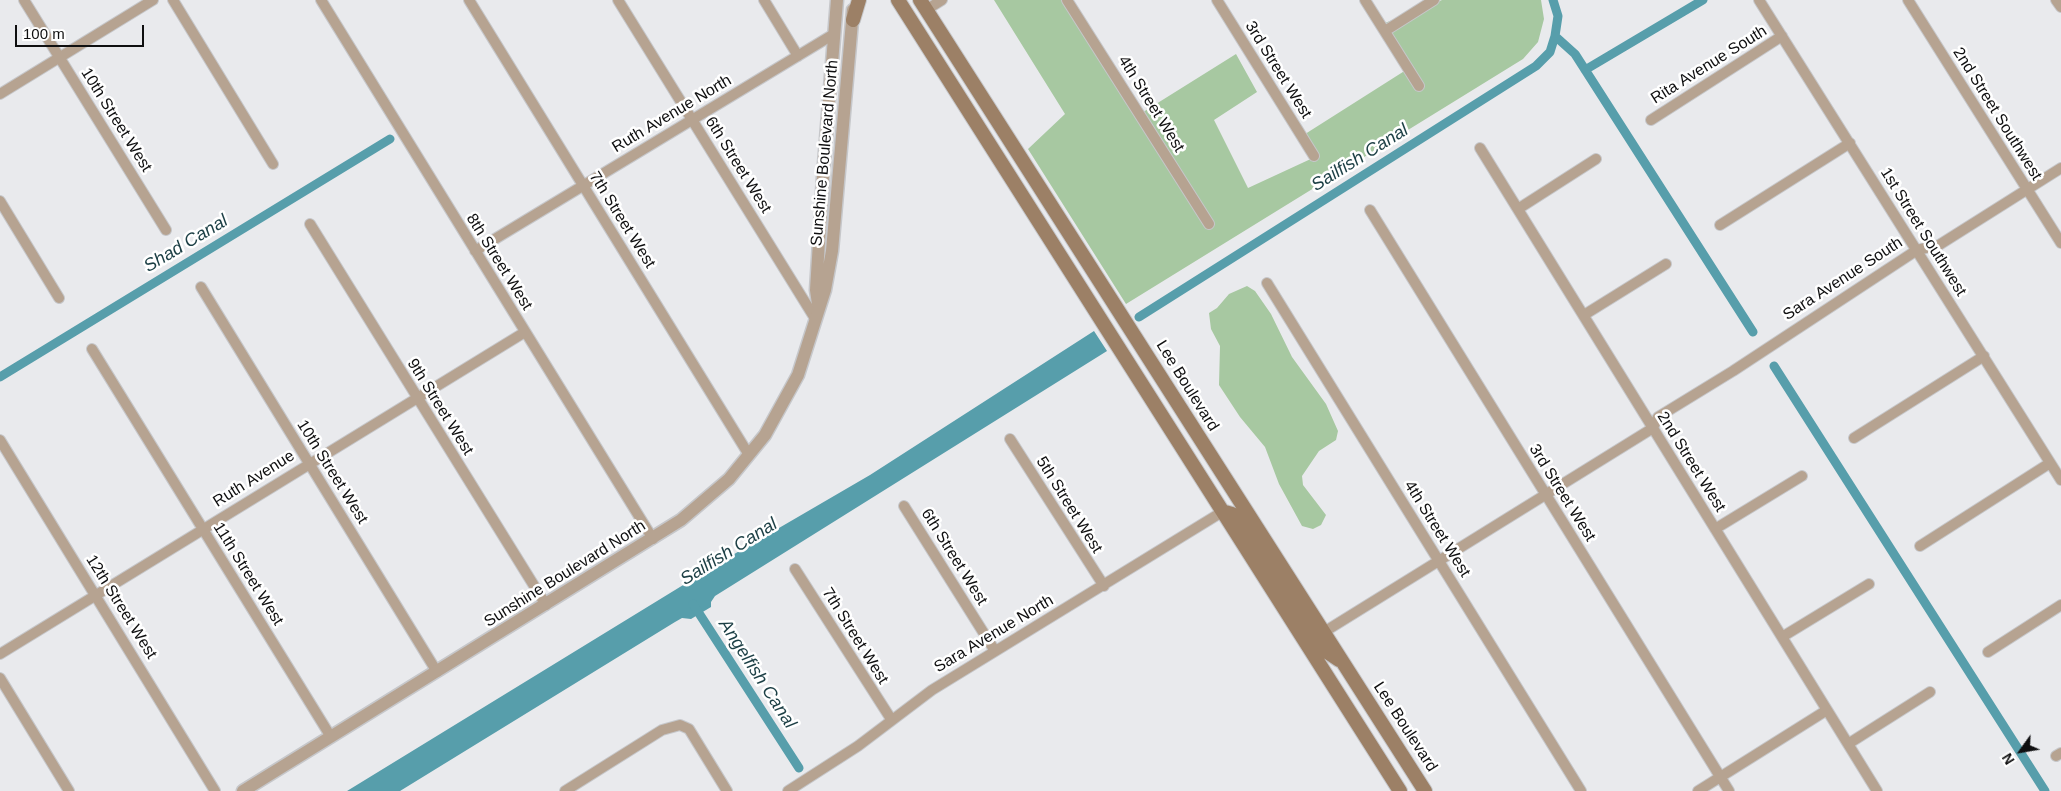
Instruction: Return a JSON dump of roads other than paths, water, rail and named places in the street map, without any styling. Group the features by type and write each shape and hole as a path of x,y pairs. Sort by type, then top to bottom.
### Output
{"main road":[{"path":"853,20 859,0"},
{"path":"890,0 901,6 1400,791"},
{"name":"Lee Boulevard","path":"923,5 1424,791"},
{"path":"1222,512 1232,514 1243,526 1321,648 1342,662"}],"street":[{"name":"10th Street West","path":"24,0 166,230"},
{"path":"0,94 153,0"},
{"path":"173,0 273,164"},
{"name":"8th Street West","path":"321,0 653,539"},
{"name":"7th Street West","path":"469,0 749,455"},
{"name":"6th Street West","path":"618,0 816,320"},
{"path":"764,0 798,56"},
{"name":"Sunshine Boulevard North","path":"819,307 816,290 836,0"},
{"name":"Sunshine Boulevard North","path":"243,791 653,539 708,499 765,435 788,396 806,355 825,290 832,252 854,0"},
{"path":"923,5 942,0"},
{"name":"4th Street West","path":"1068,0 1209,224"},
{"name":"3rd Street West","path":"1217,0 1314,156"},
{"path":"1365,0 1419,86"},
{"path":"1385,31 1434,0"},
{"name":"1st Street Southwest","path":"1760,0 2061,480"},
{"name":"2nd Street Southwest","path":"1908,0 2061,243"},
{"path":"2056,0 2061,7"},
{"name":"Ruth Avenue North","path":"475,251 834,34"},
{"name":"Rita Avenue South","path":"1651,120 1782,36"},
{"path":"1720,225 1850,144"},
{"name":"2nd Street West","path":"1480,148 1877,791"},
{"path":"1518,209 1596,159"},
{"path":"832,252 828,238 830,184 823,177 840,165"},
{"name":"Sara Avenue South","path":"1653,428 1658,417 1747,362 1917,250 1939,245 2061,168"},
{"path":"0,201 59,298"},
{"name":"3rd Street West","path":"1370,210 1729,791"},
{"name":"9th Street West","path":"310,224 546,605"},
{"path":"1584,314 1666,264"},
{"name":"4th Street West","path":"1267,283 1581,791"},
{"name":"10th Street West","path":"201,287 437,672"},
{"name":"Ruth Avenue","path":"0,654 525,332"},
{"name":"11th Street West","path":"92,349 331,737"},
{"path":"1854,438 1984,356"},
{"path":"1324,632 1653,428"},
{"name":"5th Street West","path":"1010,439 1104,586"},
{"name":"12th Street West","path":"0,440 215,791"},
{"path":"1920,546 2050,463"},
{"path":"1715,529 1802,476"},
{"name":"6th Street West","path":"904,506 995,651"},
{"name":"Sara Avenue North","path":"788,791 858,746 891,719 932,690 1222,512"},
{"name":"7th Street West","path":"795,569 891,719"},
{"path":"1782,637 1869,584"},
{"path":"1988,652 2061,605"},
{"path":"0,678 69,791"},
{"path":"1848,744 1930,692"},
{"path":"1698,791 1827,710"},
{"path":"565,791 662,730 680,725 689,729 727,791"}],"water":[{"path":"1094,331 1107,351 715,596 711,602 711,607 691,619 682,618 675,622 400,791 347,791 724,560 870,475"}],"waterway":[{"name":"Sailfish Canal","path":"1139,317 1536,66 1550,52 1555,36 1558,16 1553,0"},
{"path":"1585,70 1703,0"},
{"path":"1555,36 1575,54 1753,332"},
{"name":"Shad Canal","path":"0,377 390,139"},
{"path":"1774,366 2045,791"},
{"name":"Angelfish Canal","path":"693,604 799,768"}]}
